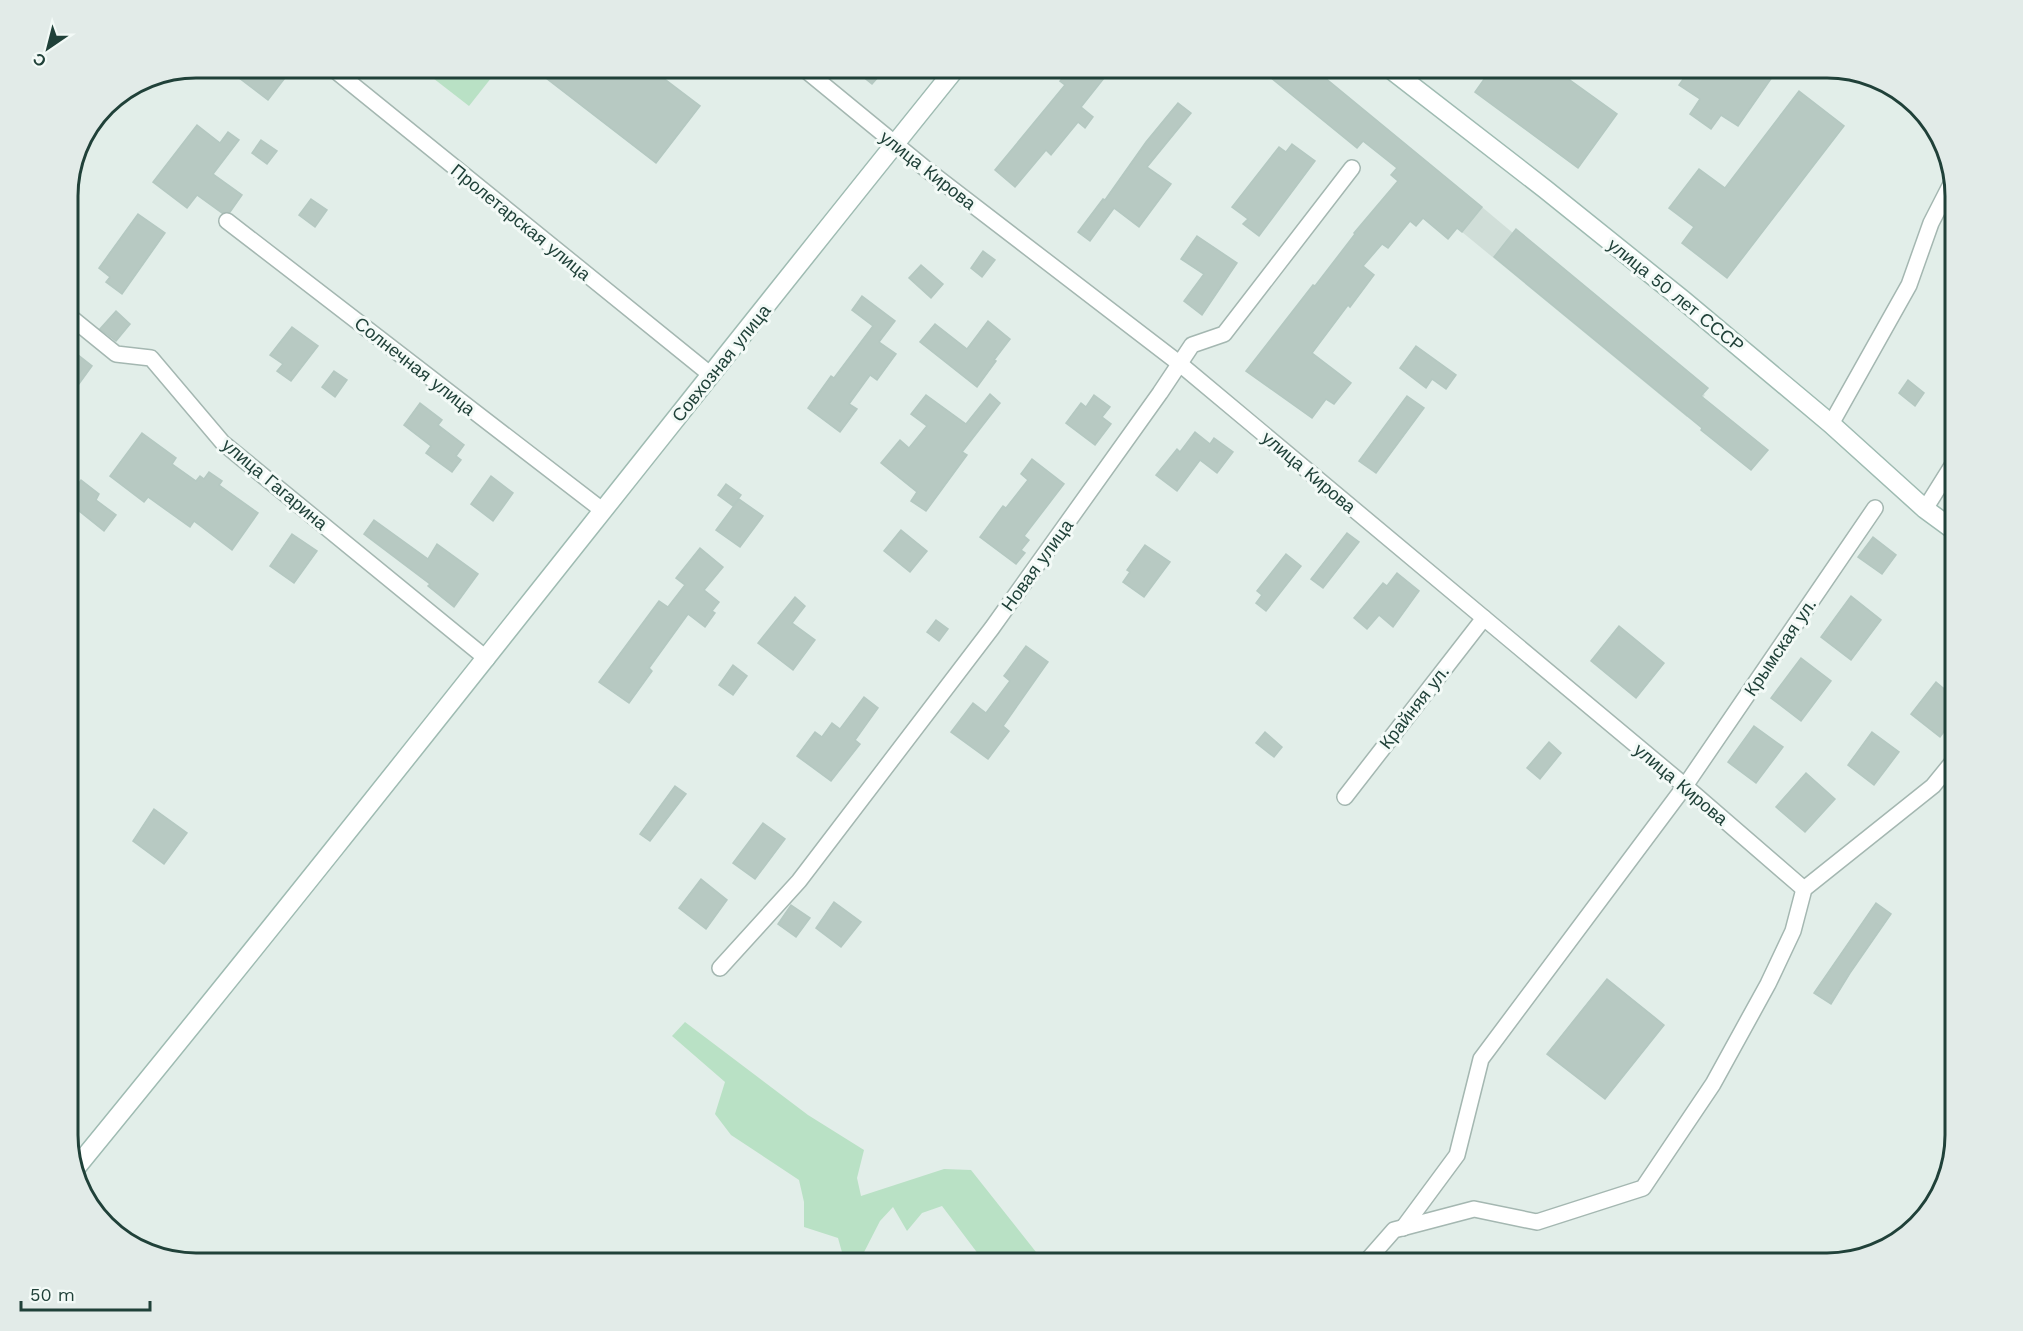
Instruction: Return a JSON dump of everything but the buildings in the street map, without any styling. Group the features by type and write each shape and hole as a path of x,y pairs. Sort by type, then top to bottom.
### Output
{"main road":[{"name":"Совхозная улица","path":"81,1162 487,659 602,510 948,78"},
{"name":"улица 50 лет СССР","path":"1402,78 1674,293 1831,424 1925,509 1945,523"}],"street":[{"name":"Пролетарская улица","path":"344,78 711,375"},
{"name":"улица Кирова","path":"815,78 895,144 1180,364 1685,786 1804,889"},
{"name":"Новая улица","path":"720,968 800,881 992,628 1192,345 1224,334 1352,168"},
{"path":"1831,424 1909,285 1931,223 1945,196"},
{"name":"Солнечная улица","path":"227,221 602,510"},
{"name":"улица Гагарина","path":"78,323 116,354 151,358 223,443 487,659"},
{"path":"1925,509 1945,479"},
{"name":"Крымская ул.","path":"1403,1228 1457,1155 1481,1059 1685,786 1875,508"},
{"name":"Крайняя ул.","path":"1345,797 1484,618"},
{"path":"1374,1253 1394,1230 1474,1209 1537,1222 1642,1188 1713,1084 1768,984 1793,931 1804,889 1933,786 1945,772"}],"shaded area":[{"path":"1482,207 1705,395 1687,417 1462,232"}],"green space":[{"path":"433,78 491,78 469,106"},
{"path":"685,1022 808,1115 864,1150 857,1178 861,1196 944,1169 971,1170 1036,1252 977,1253 942,1206 922,1213 907,1231 893,1207 880,1221 864,1253 842,1253 838,1238 804,1227 804,1202 799,1180 731,1135 715,1114 725,1082 672,1036"}]}
